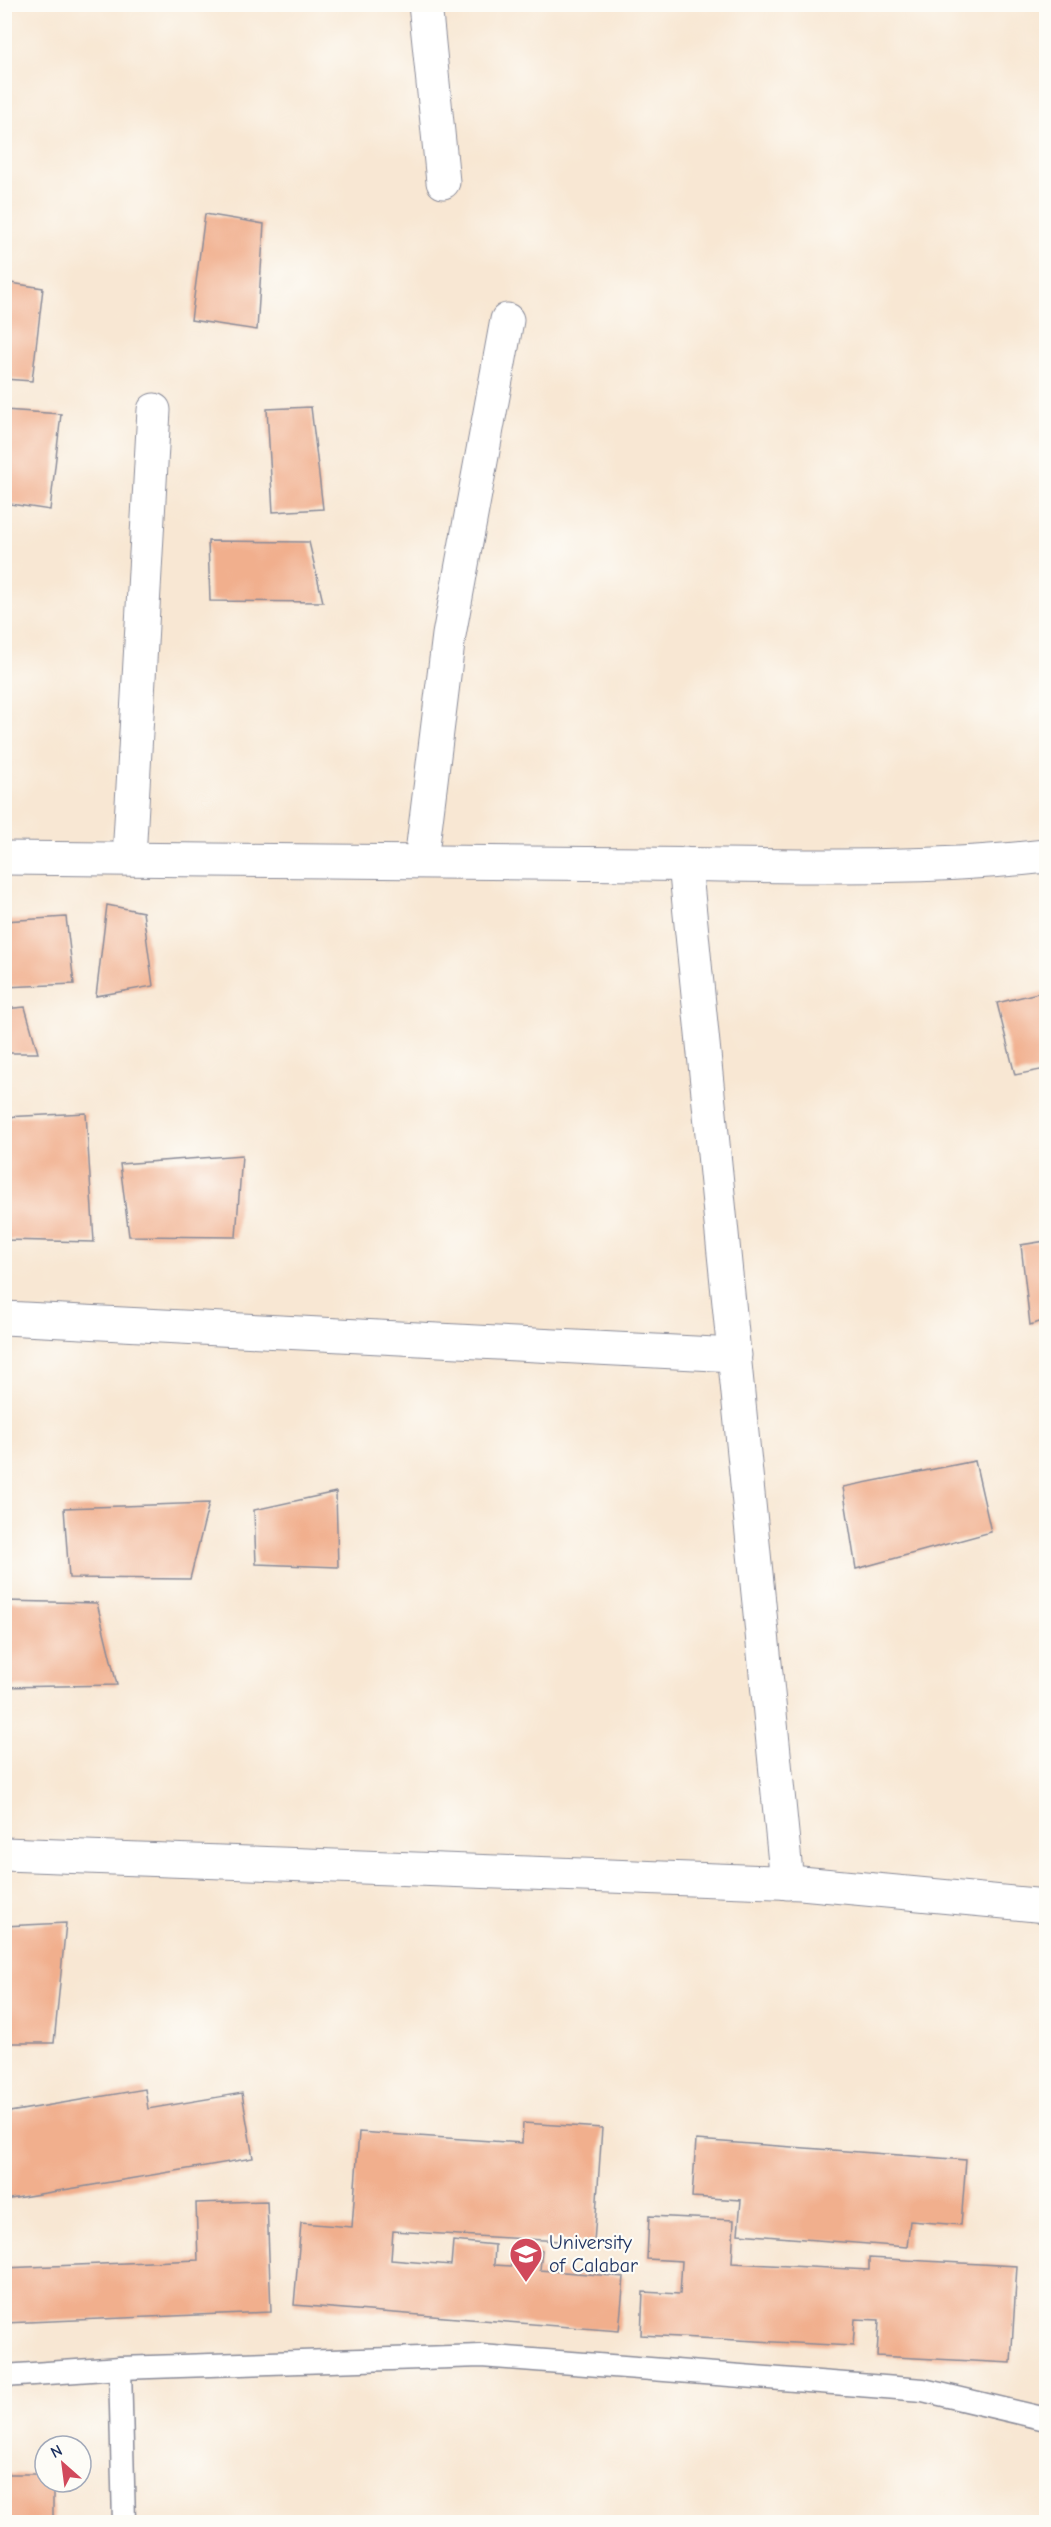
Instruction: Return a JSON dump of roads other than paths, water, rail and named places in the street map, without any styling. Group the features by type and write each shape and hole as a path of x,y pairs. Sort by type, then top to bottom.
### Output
{"street":[{"path":"425,4 443,182"},
{"path":"421,861 449,635 507,320"},
{"path":"129,858 154,410"},
{"path":"4,858 861,866 988,862 1047,856"},
{"path":"686,864 787,1883"},
{"path":"4,1318 735,1355"},
{"path":"4,1854 821,1884 1047,1906"}],"lane":[{"path":"4,2376 120,2368 481,2356 923,2390 1047,2419"},
{"path":"120,2368 124,2523"}],"place":[{"name":"University of Calabar","path":"526,2283"}]}
